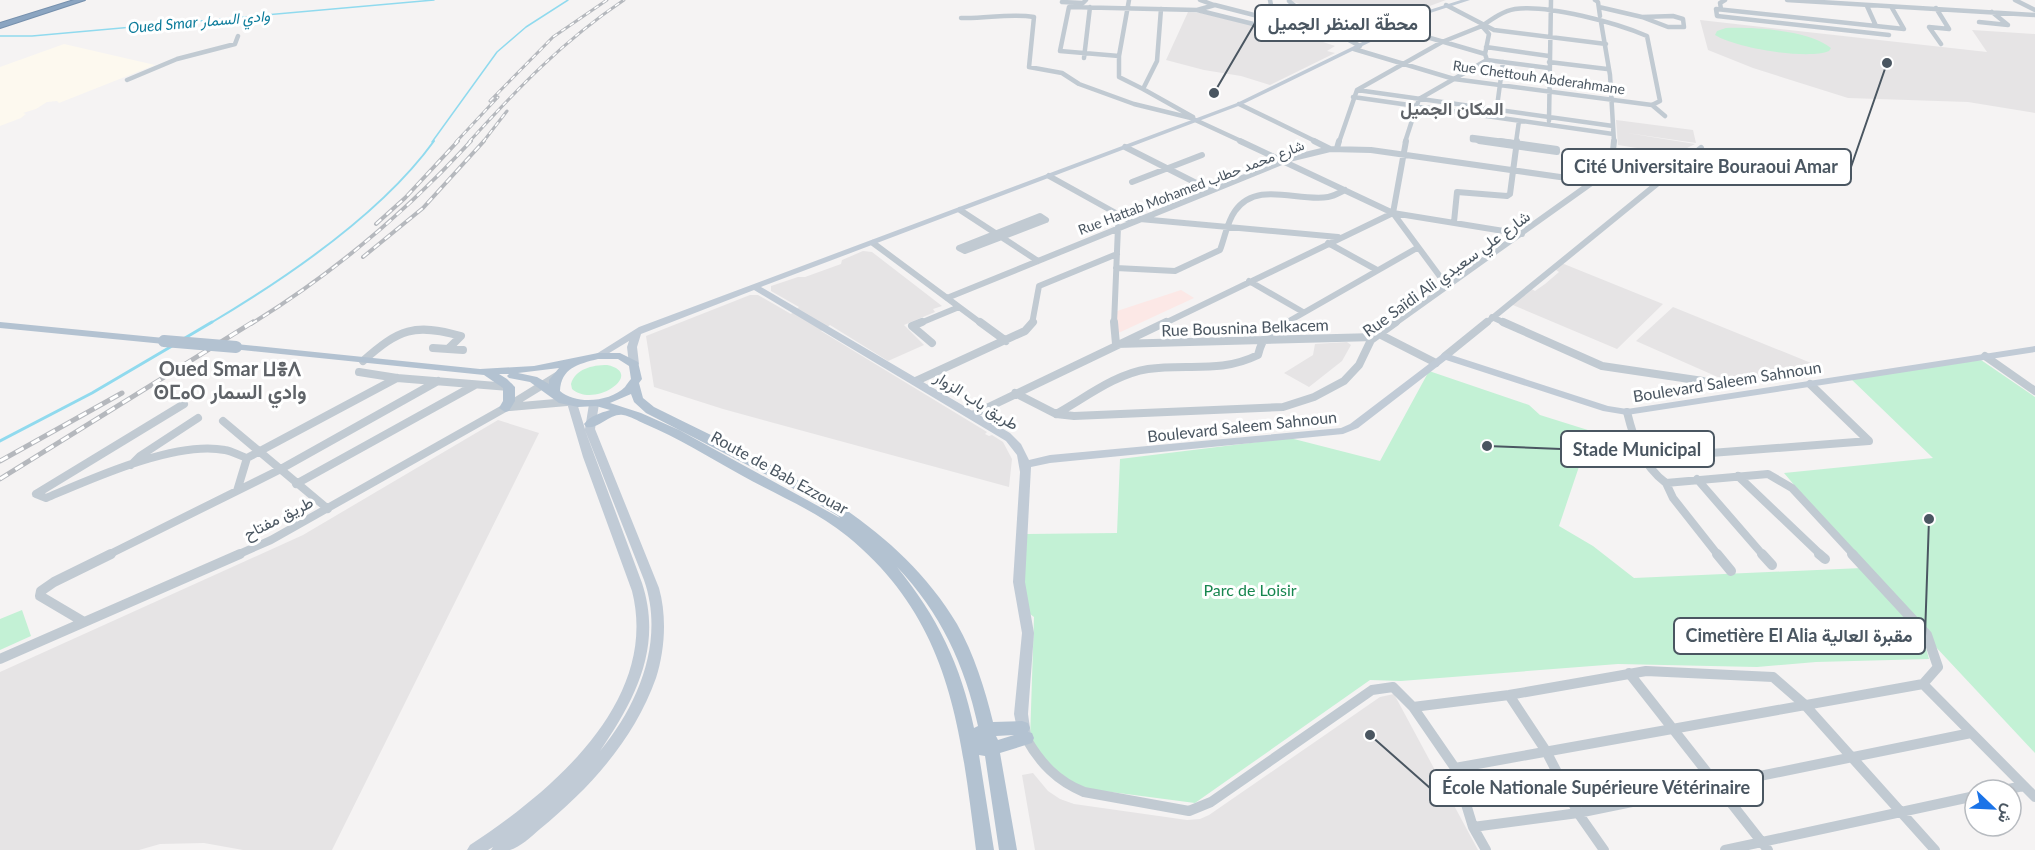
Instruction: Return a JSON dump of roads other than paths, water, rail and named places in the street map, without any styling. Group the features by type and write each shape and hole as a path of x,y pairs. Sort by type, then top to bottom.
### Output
{"highway":[{"path":"0,24 68,0"},
{"path":"33,16 81,0"},
{"path":"0,24 92,0"}],"main road":[{"path":"549,388 564,369 592,357 637,332 1239,104 1428,12 1467,0"},
{"name":"طريق باب الزوار","path":"755,287 916,381 1013,441 1023,455 1026,464"},
{"path":"0,325 236,347 361,367 523,377 549,388 559,398 570,403 639,593 643,625 642,646 628,692 598,743 542,803 507,831 475,850"},
{"path":"499,850 554,809 608,752 630,720 643,693 657,644 659,623 654,590 590,429 596,403 619,395 633,383 637,376 632,347 637,332"},
{"name":"Boulevard Saleem Sahnoun","path":"1026,464 1050,459 1343,431 1354,426 1440,359 1607,409 1627,412 2035,349"},
{"path":"484,373 534,369 592,357 620,356 634,364"},
{"path":"484,373 498,378 509,387 510,394 506,408"},
{"name":"Route de Bab Ezzouar","path":"633,383 638,399 650,410 794,491 802,503 832,519 868,547 915,599 940,641 958,689 969,742 984,850"},
{"name":"Route de Bab Ezzouar","path":"570,403 596,403 626,410 794,491 819,497 880,539 913,572 928,590 954,632 964,655 988,729 1008,850"},
{"path":"590,424 610,413 626,410"},
{"path":"1024,733 1021,714 1028,633 1019,582 1026,464"},
{"path":"802,503 819,497"},
{"path":"969,742 988,729 1024,733"},
{"path":"969,742 992,749 1024,733"}],"street":[{"path":"1063,0 1062,2 1083,3 1086,0"},
{"path":"1130,0 1119,56 1119,77 1186,111 1196,120"},
{"name":"Rue Chettouh Abderahmane","path":"1200,0 1347,39 1357,47 1405,65 1454,79 1652,105"},
{"path":"1270,0 1272,7 1270,12"},
{"path":"1549,125 1551,0"},
{"path":"1595,0 1599,7 1642,17 1668,27 1684,27 1685,22 1680,17 1673,16 1642,17"},
{"path":"1721,9 1720,3 1725,0"},
{"path":"1787,0 2035,15"},
{"path":"2015,0 2035,10"},
{"path":"1288,16 1296,7 1289,1"},
{"path":"1801,1 1815,27"},
{"path":"1197,10 1215,5"},
{"path":"1446,5 1482,26 1494,30 1606,44"},
{"path":"1867,6 1876,26"},
{"path":"1119,56 1083,56 1060,51 1069,7 1197,10 1302,36"},
{"path":"1083,56 1090,7"},
{"name":"Rue Saïdi Ali شارع علي سعيدي","path":"1015,393 1056,414 1110,416 1282,407 1309,400 1349,376 1360,364 1366,344 1611,169 1613,130 1611,100 1606,44 1599,7"},
{"path":"1889,35 1717,16 1716,9 1904,29 1892,8"},
{"path":"1935,8 1949,29 1929,27 1941,44"},
{"path":"1143,89 1157,61 1161,9"},
{"path":"1239,104 1333,148 1357,90 1405,65 1442,42 1482,26 1513,9 1550,11 1600,19 1633,29 1647,36 1660,101 1652,105 1665,116"},
{"path":"1261,17 1270,12 1319,22"},
{"path":"1979,22 2007,25 1992,12"},
{"path":"961,18 987,19 1012,14 1034,17 1029,67 1057,72 1079,84 1134,104 1196,120 1393,213 1522,234"},
{"path":"1869,25 1875,34"},
{"path":"1482,26 1489,34 1486,57"},
{"path":"1396,28 1503,62 1549,62"},
{"path":"127,80 177,59 235,44 238,36"},
{"path":"1486,47 1549,62 1607,69"},
{"path":"1447,286 1393,213 1402,153 1418,103 1486,57"},
{"path":"1495,117 1503,62"},
{"path":"1357,90 1519,121 1613,130"},
{"path":"1353,97 1496,110 1613,130"},
{"path":"1454,222 1456,194 1469,189 1510,194 1519,121"},
{"path":"1516,145 1472,137 1472,140 1516,145 1557,149 1557,152 1516,145"},
{"path":"1125,147 1210,190"},
{"name":"Rue Hattab Mohamed شارع محمد حطاب","path":"947,298 1282,161 1333,148 1402,153 1595,182"},
{"path":"1377,336 1440,359 1701,148"},
{"path":"1132,182 1202,155"},
{"path":"1049,176 1136,220 1340,238"},
{"path":"1116,268 1175,271 1220,250 1234,212 1244,201 1259,195 1274,193 1307,198 1328,197 1345,190"},
{"path":"960,210 1038,261"},
{"path":"972,415 1393,213"},
{"path":"999,235 965,251 959,248 999,235 1046,220 1040,216 999,235"},
{"path":"1116,344 1114,335 1118,227"},
{"path":"873,243 1006,341"},
{"path":"1328,243 1377,270"},
{"path":"1056,414 1134,373 1150,369 1220,369 1238,366 1258,355 1262,340 1271,331 1417,248"},
{"path":"916,381 1025,331 1033,322 1039,286 1117,254"},
{"path":"1249,281 1303,312"},
{"path":"932,343 912,326 959,307"},
{"path":"1492,317 1602,366 1703,381"},
{"path":"449,348 461,336 425,328 397,338 375,350 361,367 397,378 509,387"},
{"name":"Rue Bousnina Belkacem","path":"1116,344 1377,336"},
{"path":"433,348 463,350"},
{"path":"1986,356 2035,391"},
{"path":"184,404 36,494 46,498 131,465 177,454 208,449 225,450 247,458 397,378"},
{"path":"84,622 40,596 41,591 54,582 279,470 438,381"},
{"path":"1684,455 1869,441 1810,384"},
{"path":"296,484 475,385"},
{"name":"طريق مفتاح","path":"0,659 271,540 506,408 549,388"},
{"path":"506,408 570,403"},
{"path":"1627,412 1639,452 1661,480 1666,483 1673,498 1731,571"},
{"path":"131,465 140,456 198,418"},
{"path":"223,422 328,509"},
{"path":"237,491 247,458"},
{"path":"74,472 93,478"},
{"path":"1455,768 1923,684 1938,667 1936,654 1927,635 1791,488 1768,474 1666,483"},
{"path":"1738,476 1825,559"},
{"path":"1697,480 1772,565"},
{"path":"1413,707 1509,695 1646,671 1773,677 1804,704 1935,850"},
{"path":"1629,673 1765,846"},
{"path":"1923,684 2015,778"},
{"path":"1024,733 1043,766 1071,788 1189,811 1211,802 1372,690 1392,687 1413,707 1455,768 1473,827 1486,850"},
{"path":"1509,695 1546,751 1578,813 1604,850"},
{"path":"1473,827 1578,813 1971,733"},
{"path":"2023,786 2035,797"},
{"path":"1725,850 1765,846 1963,799"}],"waterway":[{"name":"Oued Smar وادي السمار","path":"0,36 32,36 434,0"},
{"path":"432,142 497,52 526,27 568,0"},
{"path":"209,324 269,287 360,219 413,168 434,141"},
{"path":"185,338 212,322"},
{"path":"0,441 92,393 172,346"}],"railway":[{"path":"490,101 553,37 607,0"},
{"path":"469,142 542,66 602,15 624,0"},
{"path":"456,142 498,97"},
{"path":"483,142 507,111"},
{"path":"376,224 405,198 458,141"},
{"path":"251,324 340,263 420,193 471,141"},
{"path":"363,257 423,208 484,141"},
{"path":"0,479 253,322"},
{"path":"0,461 122,393"}],"place":[{"name":"Cité Universitaire Bouraoui Amar","path":"1887,63"},
{"name":"محطّة المنظر الجميل","path":"1214,93"},
{"name":"Stade Municipal","path":"1487,446"},
{"name":"Cimetière El Alia مقبرة العالية","path":"1929,519"},
{"name":"École Nationale Supérieure Vétérinaire","path":"1370,735"}],"district":[{"name":"المكان الجميل","path":"1452,108"},
{"name":"Oued Smar ⵡⴻⴷ ⵙⵎⴰⵔ وادي السمار","path":"230,380"}],"park label":[{"name":"Parc de Loisir","path":"1250,589"}]}
